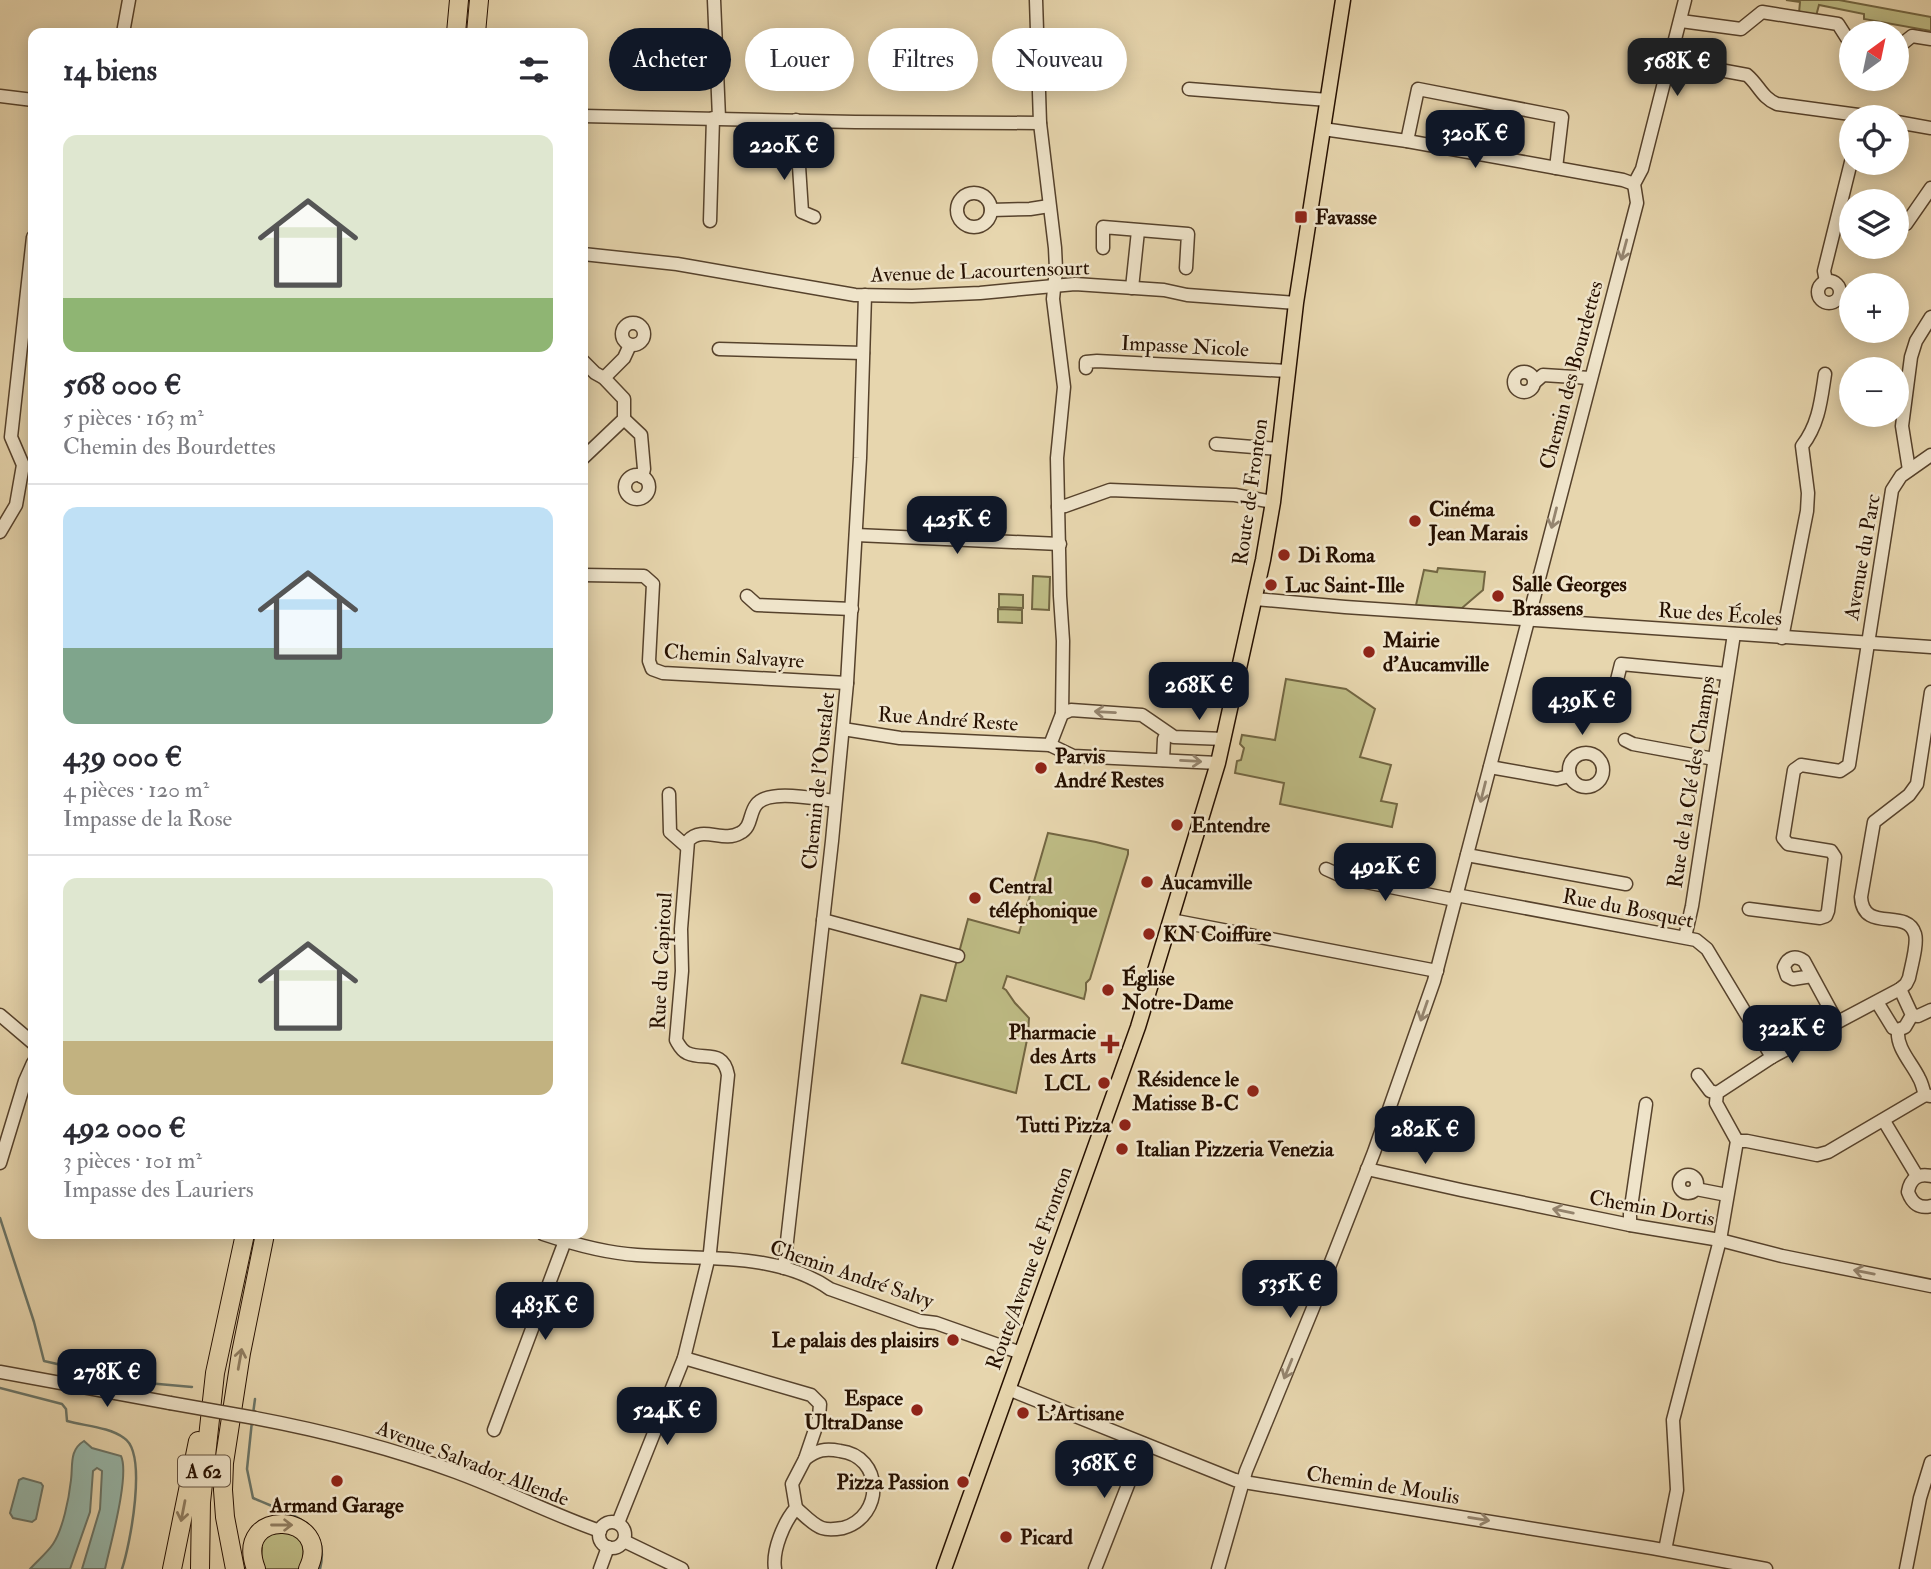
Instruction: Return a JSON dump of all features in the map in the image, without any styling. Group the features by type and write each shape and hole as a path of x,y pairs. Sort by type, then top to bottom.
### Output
{"highway":[{"path":"456,28 459,0"},
{"path":"476,28 479,0"},
{"name":"A 62","path":"200,1569 201,1502 215,1373 244,1239"},
{"name":"A 62","path":"235,1569 225,1517 224,1463 241,1353 264,1239"},
{"path":"172,1569 194,1458 215,1373"},
{"path":"256,1569 251,1551 255,1539 264,1528 283,1523 301,1529 310,1541 313,1554 308,1569"}],"main road":[{"name":"Route de Fronton","path":"1152,981 1218,763 1255,599 1273,502 1296,303 1343,0"},
{"name":"Route/Avenue de Fronton","path":"944,1569 1133,1042 1152,981"}],"street":[{"path":"124,28 130,0"},
{"path":"710,221 716,118 714,0"},
{"path":"1036,0 1040,123 1055,248 1053,299 1063,387 1057,442 1063,640 1062,714 1050,745"},
{"name":"Chemin des Bourdettes","path":"1218,1569 1243,1482 1367,1169 1437,971 1637,203 1634,184 1642,169 1685,0"},
{"path":"1681,20 1741,29 1762,12 1839,24"},
{"path":"1909,38 1912,36 1931,39"},
{"path":"1671,61 1747,75 1768,101 1777,104 1839,113"},
{"path":"1189,89 1328,100"},
{"path":"1407,141 1418,89 1562,117 1556,168"},
{"path":"0,96 28,99"},
{"path":"588,117 1040,123"},
{"path":"796,120 802,212 814,217"},
{"path":"1909,124 1931,128"},
{"path":"1323,129 1407,141 1634,184"},
{"path":"1909,220 1931,188"},
{"path":"991,210 1049,206"},
{"path":"1103,248 1103,228 1188,234 1186,268"},
{"path":"1132,288 1138,231"},
{"path":"1826,281 1824,271 1839,232"},
{"name":"Avenue de Lacourtensourt","path":"588,255 677,264 850,295 980,293 1075,284 1296,303"},
{"path":"0,532 16,505 23,465 11,437 28,282"},
{"name":"Chemin de l'Oustalet","path":"784,1268 847,683 856,536 865,295"},
{"path":"1909,470 1902,426 1911,357 1916,341 1931,317"},
{"path":"604,378 624,358 630,345"},
{"path":"719,349 863,353"},
{"name":"Impasse Nicole","path":"1086,368 1086,362 1097,360 1287,372"},
{"path":"588,366 624,399 624,419 588,453"},
{"path":"1783,638 1807,510 1808,493 1802,446 1811,435 1818,418 1825,374"},
{"path":"1535,382 1543,375 1590,378"},
{"path":"624,419 641,435 644,469 642,477"},
{"path":"1216,444 1279,449"},
{"name":"Avenue du Parc","path":"1749,909 1820,918 1826,916 1835,857 1831,850 1788,844 1783,838 1794,770 1801,765 1840,771 1849,765 1892,490 1901,476 1931,455"},
{"path":"1058,507 1110,490 1235,495 1273,502"},
{"path":"856,536 1060,544"},
{"name":"Chemin Salvayre","path":"588,575 644,576 653,584 649,661 652,670 663,673 847,683"},
{"path":"747,596 757,605 852,609"},
{"name":"Rue des Écoles","path":"1255,599 1931,648"},
{"name":"Rue de la Clé des Champs","path":"1685,937 1734,634"},
{"path":"1617,680 1620,664 1727,674"},
{"path":"1698,1074 1710,1091 1717,1093 1772,1057 1906,984 1915,933 1910,925 1904,922 1879,918 1865,912 1861,906 1861,897 1874,822 1909,796 1917,784 1931,692"},
{"path":"1062,714 1071,710 1142,715 1174,737 1224,739"},
{"name":"Rue André Reste","path":"843,729 900,738 1050,745 1073,756 1218,763"},
{"path":"1163,760 1167,733"},
{"path":"1625,740 1633,744 1714,759"},
{"path":"1490,767 1557,779 1569,776"},
{"path":"668,794 670,832 687,848"},
{"path":"687,848 692,836 740,834 748,825 756,804 765,797 776,795 835,800"},
{"name":"Rue du Capitoul","path":"618,1523 684,1358 712,1240 728,1075 727,1067 717,1058 688,1054 676,1040 687,848"},
{"path":"1467,855 1626,884"},
{"name":"Rue du Bosquet","path":"1326,869 1346,878 1696,940 1707,949 1772,1057"},
{"path":"823,920 958,956"},
{"path":"1171,920 1437,971"},
{"path":"1812,976 1837,1022"},
{"path":"1900,989 1912,1015"},
{"path":"1877,1002 1893,1028 1898,1030 1905,1027 1912,1015"},
{"path":"1912,1015 1918,1016 1931,1010"},
{"path":"0,1015 28,1039"},
{"path":"1737,1141 1817,1154 1828,1152 1928,1096 1899,1044 1898,1030"},
{"path":"0,1163 28,1074"},
{"path":"1665,1550 1677,1490 1674,1420 1720,1240 1737,1141 1716,1103 1717,1093"},
{"path":"1630,1225 1646,1104"},
{"path":"1884,1121 1917,1176"},
{"name":"Chemin Dortis","path":"1367,1169 1630,1225 1720,1240 1782,1256 1931,1286"},
{"path":"1931,1176 1917,1176 1909,1186 1910,1198 1914,1203 1931,1206"},
{"path":"1696,1189 1727,1195"},
{"name":"Chemin André Salvy","path":"559,1239 634,1255 746,1260 784,1268 817,1280 830,1289 1021,1353"},
{"path":"494,1430 565,1241"},
{"path":"684,1358 811,1395 820,1404 820,1418 805,1459 792,1484 796,1508 821,1528 837,1529 852,1525 866,1514 872,1499 874,1482 866,1466 856,1456 844,1451 822,1449 805,1459"},
{"name":"Avenue Salvador Allende","path":"0,1372 312,1429 408,1455 459,1473 600,1531"},
{"name":"Chemin de Moulis","path":"1008,1389 1243,1482 1665,1550 1766,1569"},
{"path":"1095,1569 1143,1444"},
{"path":"1906,1569 1920,1498 1931,1462"},
{"path":"775,1569 774,1555 789,1516 796,1508"},
{"path":"609,1522 618,1523 624,1529 624,1541 617,1547 608,1547 600,1539 600,1531 609,1522"},
{"path":"624,1541 682,1569"},
{"path":"600,1569 608,1547"}],"shaded area":[{"path":"1786,0 1839,0 1931,17 1931,31 1909,27 1909,21 1875,21 1864,19 1864,14 1819,5 1816,16 1799,13 1800,2"},
{"path":"1438,568 1485,572 1483,590 1462,608 1416,605 1424,570 1437,572"},
{"path":"1033,576 1050,577 1049,610 1032,609"},
{"path":"999,594 1023,595 1023,608 999,607"},
{"path":"998,609 1022,610 1022,623 998,622"},
{"path":"1286,679 1346,689 1375,709 1360,757 1391,765 1381,801 1397,804 1392,827 1280,804 1284,783 1235,773 1237,761 1241,760 1244,748 1240,744 1242,735 1275,740"},
{"path":"1048,833 1128,850 1090,979 1086,983 1084,999 1007,976 1003,988 1029,1018 1016,1093 902,1063 921,995 946,1001 968,919 1019,933"},
{"path":"277,1528 304,1539 303,1569 260,1569 262,1548 257,1546"}],"water":[{"path":"84,1441 92,1448 121,1456 123,1465 118,1511 105,1569 82,1569 100,1509 102,1471 97,1468 93,1471 90,1512 70,1569 30,1569 57,1538 69,1495 74,1453"},
{"path":"23,1478 43,1486 36,1519 32,1522 13,1518 10,1513 19,1480"}],"waterway":[{"path":"0,1218 44,1361 136,1382 192,1387"},
{"path":"0,1388 62,1404 66,1409 67,1421 111,1431 124,1438 131,1447 135,1461 135,1500 122,1569"},
{"path":"253,1414 255,1399"},
{"path":"252,1421 247,1469 253,1498 292,1515 313,1530 322,1553 320,1569"}],"place":[{"name":"Favasse","path":"1301,217"},
{"name":"Cinéma Jean Marais","path":"1415,521"},
{"name":"Di Roma","path":"1284,555"},
{"name":"Luc Saint-Ille","path":"1271,585"},
{"name":"Salle Georges Brassens","path":"1498,596"},
{"name":"Mairie d'Aucamville","path":"1369,652"},
{"name":"Parvis André Restes","path":"1041,768"},
{"name":"Entendre","path":"1177,825"},
{"name":"Aucamville","path":"1147,882"},
{"name":"Central téléphonique","path":"975,898"},
{"name":"KN Coiffure","path":"1149,934"},
{"name":"Église Notre-Dame","path":"1108,990"},
{"name":"Pharmacie des Arts","path":"1110,1044"},
{"name":"LCL","path":"1104,1083"},
{"name":"Résidence le Matisse B-C","path":"1253,1091"},
{"name":"Tutti Pizza","path":"1125,1125"},
{"name":"Italian Pizzeria Venezia","path":"1122,1149"},
{"name":"Le palais des plaisirs","path":"953,1340"},
{"name":"Espace UltraDanse","path":"917,1410"},
{"name":"L'Artisane","path":"1023,1413"},
{"name":"Armand Garage","path":"337,1481"},
{"name":"Pizza Passion","path":"963,1482"},
{"name":"Picard","path":"1006,1537"}]}
